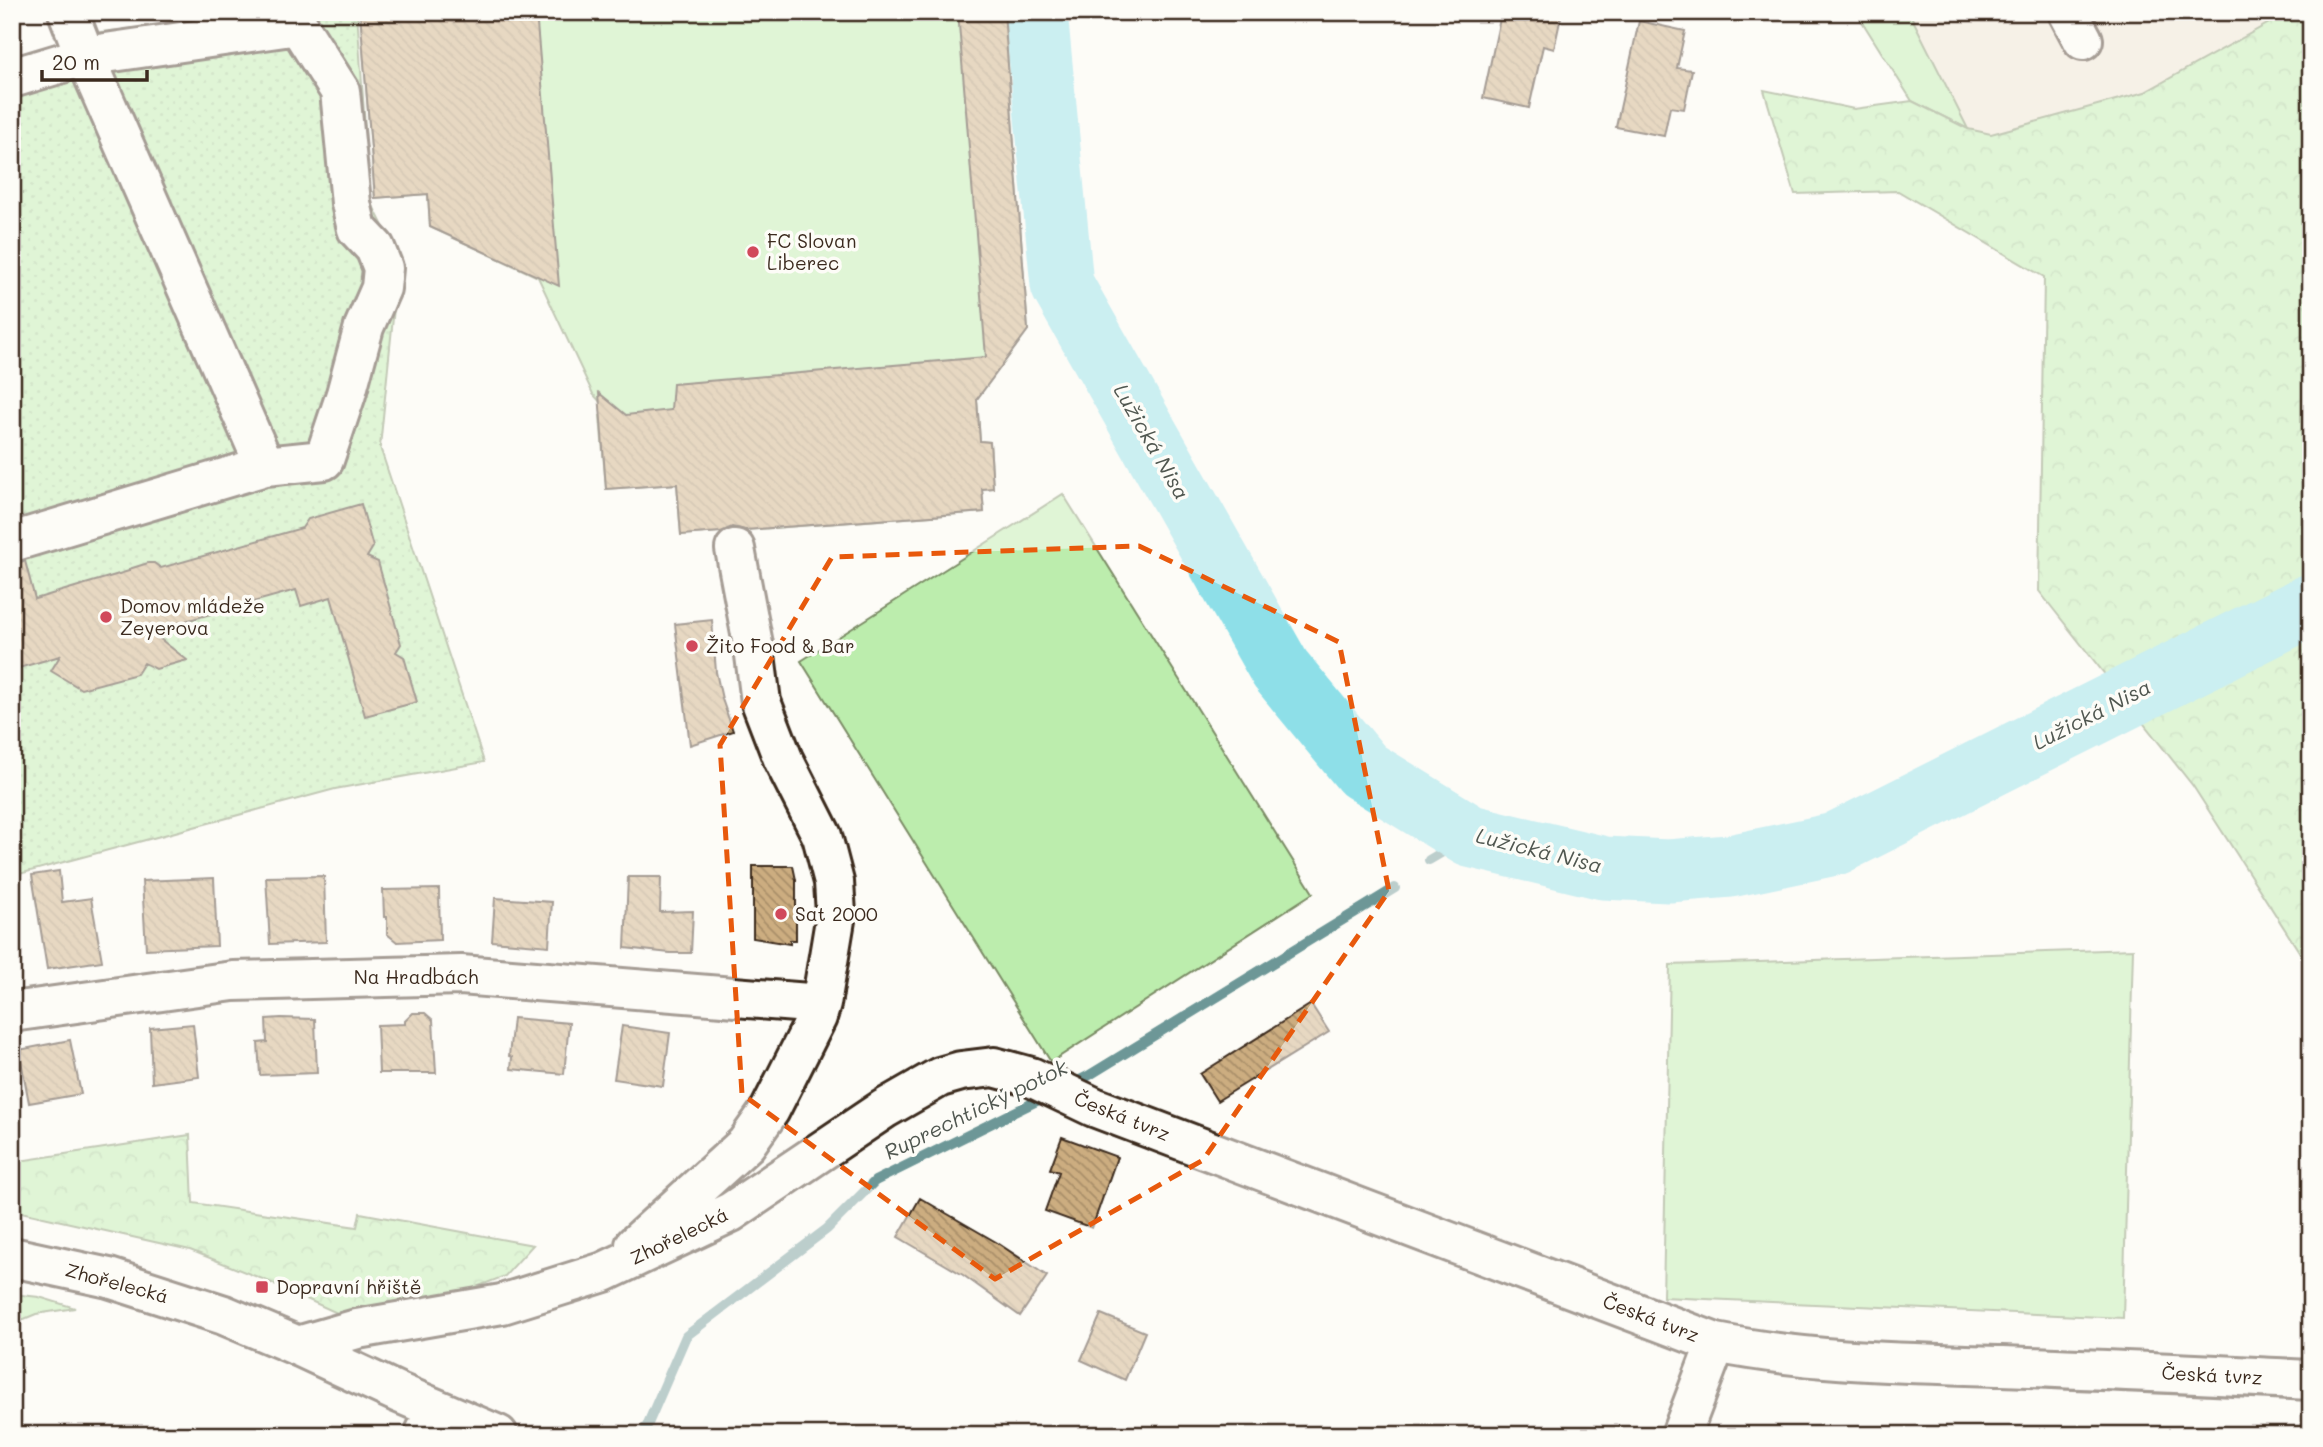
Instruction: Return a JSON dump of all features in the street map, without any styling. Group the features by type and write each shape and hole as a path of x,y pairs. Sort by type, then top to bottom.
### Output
{"street":[{"path":"68,12 265,466"},
{"path":"12,78 85,56 298,25 340,91 351,203 357,229 375,248 383,268 381,288 364,327 324,460 265,466 12,542"},
{"path":"604,1272 746,1144 770,1111 817,1017 821,1003 836,914 834,882 822,836 783,759 761,702 735,549"},
{"name":"Na Hradbách","path":"12,1012 233,981 461,975 821,1003"},
{"name":"Zhořelecká","path":"298,1346 357,1329 502,1304 604,1272 731,1212 884,1110 940,1077 994,1067 1031,1077"},
{"name":"Česká tvrz","path":"1031,1077 1094,1107 1716,1343 1764,1352 1849,1361 2311,1380"},
{"name":"Zhořelecká","path":"12,1257 109,1278 224,1315 298,1346 430,1422 498,1435"},
{"path":"1681,1435 1716,1343"}],"highlighted area":[{"path":"1139,546 1339,642 1389,891 1203,1160 995,1279 742,1094 720,745 832,557"}],"shaded area":[{"path":"1909,12 2289,12 2145,92 1991,134 1968,129"}],"green space":[{"path":"294,12 357,12 370,200 399,258 380,447 484,762 335,789 12,876 12,59 101,32"},
{"name":"FC Slovan Liberec","path":"360,12 1004,12 1028,330 977,399 980,441 990,442 993,488 982,489 984,512 681,535 677,484 606,489 600,416 612,415 593,394 538,277 430,227 428,194 375,198"},
{"path":"1856,12 1909,12 1968,129 1912,101"},
{"path":"2289,12 2311,12 2311,970 2193,786 2039,591 2044,277 1898,191 1795,194 1764,90 1854,109 1912,101 1968,129 1991,134 2145,92"},
{"path":"1063,494 1313,893 1051,1062 801,661"},
{"path":"2133,949 2123,1318 1663,1297 1670,965"},
{"path":"190,1135 193,1203 357,1227 360,1213 533,1245 505,1276 458,1294 337,1313 190,1250 12,1210 12,1162"},
{"path":"12,1294 39,1297 75,1308 36,1314 12,1324"}],"building":[{"path":"360,12 536,12 559,286 430,227 428,194 375,198"},
{"path":"958,12 1004,12 1028,330 977,399 980,441 990,442 993,488 982,489 984,512 745,530 732,527 721,532 681,535 677,484 606,489 599,393 626,415 671,410 673,384 986,357"},
{"path":"1527,12 1562,12 1554,49 1543,46 1529,108 1483,98 1501,14 1525,20"},
{"path":"1639,21 1685,31 1677,68 1692,70 1684,109 1670,107 1664,136 1616,127"},
{"name":"Domov mládeže Zeyerova","path":"361,504 373,547 367,557 378,562 401,644 396,652 404,657 417,702 365,716 331,597 301,606 296,590 150,631 187,660 156,669 144,663 137,674 81,689 51,671 60,656 12,670 12,563 25,561 35,599 148,563 154,563 161,568 302,528 308,519"},
{"path":"712,620 716,672 733,731 690,745 675,624"},
{"path":"753,866 793,866 796,880 796,940 790,940 790,944 753,938"},
{"path":"59,871 62,902 91,898 102,961 47,969 32,875"},
{"path":"324,876 326,942 270,944 266,877"},
{"path":"628,877 661,877 660,912 693,911 691,953 625,948"},
{"path":"214,878 217,946 146,949 142,881"},
{"path":"439,889 440,940 397,942 387,934 383,890"},
{"path":"495,898 552,902 549,946 492,941"},
{"path":"1311,1004 1329,1032 1217,1101 1200,1074"},
{"path":"413,1013 425,1013 433,1020 436,1073 379,1073 377,1025 405,1024"},
{"path":"513,1018 569,1023 564,1074 511,1069 512,1057 509,1056"},
{"path":"266,1019 315,1019 317,1073 260,1075 258,1043 267,1042"},
{"path":"193,1024 199,1077 152,1083 150,1028"},
{"path":"622,1026 670,1033 663,1086 614,1079"},
{"path":"70,1040 81,1094 29,1103 19,1050"},
{"path":"1062,1137 1117,1157 1092,1228 1045,1211 1059,1172 1050,1169"},
{"path":"920,1198 996,1242 1047,1276 1020,1316 963,1275 898,1237"},
{"path":"1101,1314 1145,1332 1125,1380 1081,1360"}],"waterway":[{"name":"Lužická Nisa","path":"1036,12 1062,285 1280,669 1363,770 1470,836 1604,868 1669,871 1730,866 1835,844 2311,605"},
{"name":"Ruprechtický potok","path":"1429,860 1470,836"},
{"name":"Ruprechtický potok","path":"1070,1085 1395,888"},
{"name":"Ruprechtický potok","path":"643,1435 686,1336 827,1229 875,1181 1049,1095"}],"place":[{"name":"FC Slovan Liberec","path":"753,252"},
{"name":"Domov mládeže Zeyerova","path":"106,617"},
{"name":"Žito Food & Bar","path":"692,646"},
{"name":"Sat 2000","path":"781,914"},
{"name":"Dopravní hřiště","path":"262,1287"}]}
